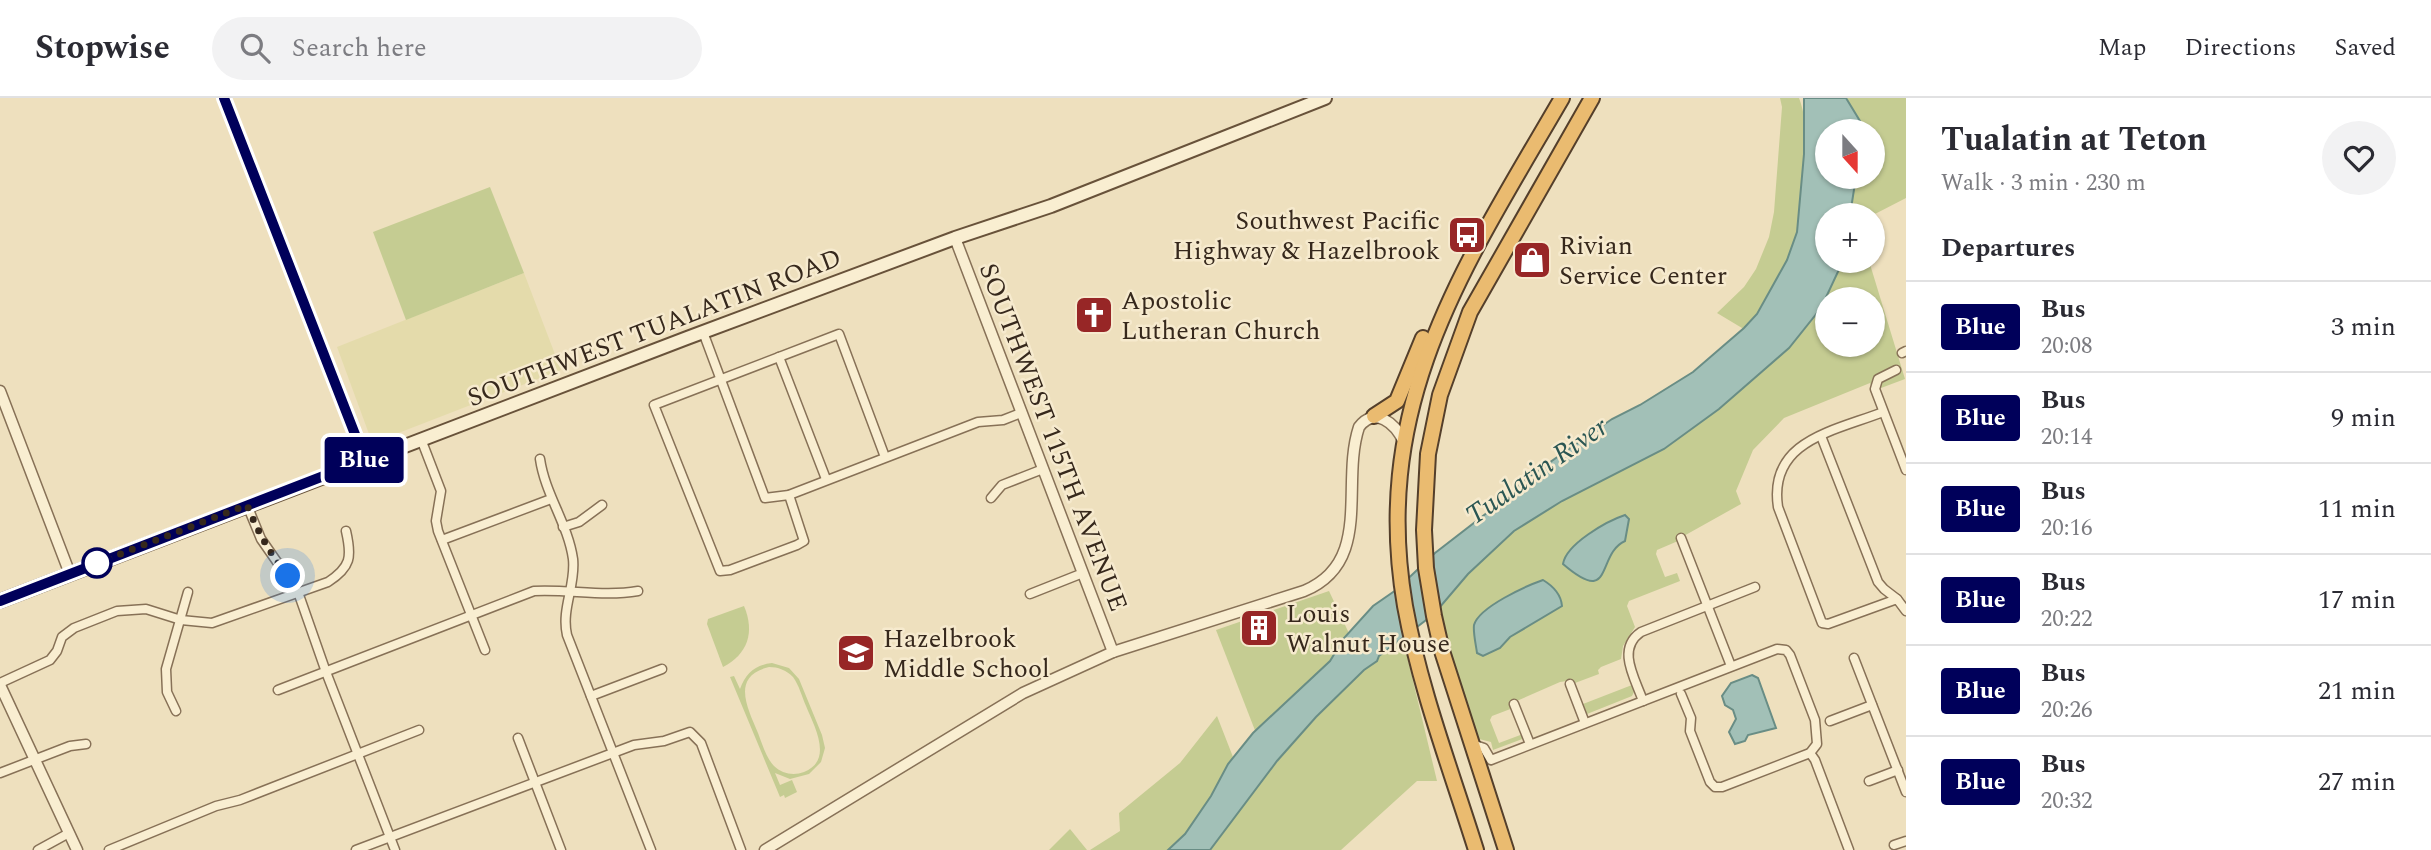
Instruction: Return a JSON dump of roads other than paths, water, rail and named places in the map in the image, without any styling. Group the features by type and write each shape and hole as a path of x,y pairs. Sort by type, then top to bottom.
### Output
{"highway":[{"path":"1476,850 1423,679 1405,602 1398,534 1399,480 1415,388 1443,312 1480,240 1562,98"},
{"path":"1506,850 1436,629 1425,551 1424,503 1432,428 1461,332 1482,289 1592,98"},
{"path":"1374,416 1397,401 1425,333 1443,312"},
{"path":"1426,354 1431,368 1446,375"}],"main road":[{"name":"SOUTHWEST TUALATIN ROAD","path":"0,601 703,332 955,238 1051,206 1325,98"}],"street":[{"path":"224,98 365,460"},
{"name":"SOUTHWEST 115TH AVENUE","path":"955,238 1113,652"},
{"path":"703,332 765,498 789,495 978,422 1003,419 1021,413"},
{"path":"789,495 803,541 725,572 720,571 654,405 839,334 885,457"},
{"path":"779,357 826,480"},
{"path":"1896,370 1878,379 1875,384 1906,470"},
{"path":"0,391 70,574"},
{"path":"1883,412 1805,443 1791,453 1776,485 1776,495 1778,507 1822,623 1828,624 1897,599"},
{"path":"765,850 1009,700 1113,652 1320,584 1330,576 1348,543 1357,433 1361,424 1374,416 1394,424 1404,442"},
{"path":"1821,436 1875,575 1882,588 1897,599 1906,611"},
{"path":"421,439 441,491 436,521 485,650"},
{"path":"540,459 542,473 572,557 565,626 651,850"},
{"path":"991,498 1002,485 1043,468"},
{"path":"442,540 551,499"},
{"path":"247,505 261,539 298,593 395,850"},
{"path":"563,527 579,522 602,505"},
{"path":"76,850 0,684 50,660 62,637 74,628 117,611 146,609 181,620 212,623 328,582 342,572 349,560 350,548 346,531"},
{"path":"1681,538 1731,666"},
{"path":"1030,594 1083,573"},
{"path":"1643,701 1627,656 1633,638 1641,632 1755,587"},
{"path":"278,690 534,591 616,595 638,591"},
{"path":"176,711 167,692 166,668 188,592"},
{"path":"1472,744 1484,748 1492,760 1777,649 1786,650 1815,720 1817,744 1810,753 1716,787 1710,782 1690,731 1691,718 1681,694"},
{"path":"1854,658 1906,792"},
{"path":"591,696 662,669"},
{"path":"1570,684 1585,723"},
{"path":"1514,704 1530,744"},
{"path":"1830,721 1872,705"},
{"path":"109,850 216,806 240,800 419,730"},
{"path":"356,850 634,745 664,741 690,732 701,743 741,850"},
{"path":"518,738 561,850"},
{"path":"0,773 70,746 86,744"},
{"path":"1810,753 1818,766 1849,850"},
{"path":"1868,781 1898,770"},
{"path":"38,850 69,833"},
{"path":"1894,845 1906,841"}],"water":[{"name":"Tualatin River","path":"1804,98 1846,98 1859,119 1815,119 1815,189 1854,189 1852,203 1815,203 1815,273 1837,273 1831,287 1815,287 1815,316 1789,348 1719,409 1664,449 1562,501 1514,531 1468,574 1434,614 1379,656 1377,661 1364,670 1316,717 1277,761 1210,850 1168,850 1185,834 1211,796 1228,764 1253,733 1330,661 1344,638 1373,606 1396,590 1435,553 1501,502 1523,481 1612,419 1693,372 1757,314 1787,260 1797,232 1804,154"},
{"path":"1625,515 1629,519 1625,541 1610,556 1597,579 1590,581 1563,564 1566,556 1579,541 1608,522"},
{"path":"1543,580 1556,591 1562,606 1510,637 1500,648 1483,656 1477,653 1474,625 1484,611 1504,598"},
{"path":"1752,675 1758,678 1776,728 1748,735 1745,741 1735,744 1729,732 1736,719 1733,710 1725,705 1722,696 1731,683"}],"place":[{"name":"Southwest Pacific Highway & Hazelbrook","path":"1467,235"},
{"name":"Rivian Service Center","path":"1532,260"},
{"name":"Apostolic Lutheran Church","path":"1094,315"},
{"name":"Louis Walnut House","path":"1259,628"},
{"name":"Hazelbrook Middle School","path":"856,653"}]}
